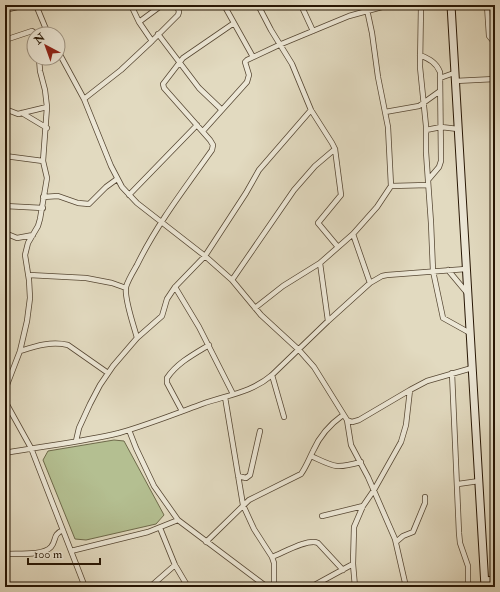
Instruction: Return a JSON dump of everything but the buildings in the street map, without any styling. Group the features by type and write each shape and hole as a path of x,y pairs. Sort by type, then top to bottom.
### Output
{"main road":[{"path":"451,5 485,584 495,580"}],"street":[{"path":"5,9 25,5"},
{"path":"36,5 45,26"},
{"path":"131,5 139,22 152,41"},
{"path":"139,22 162,5"},
{"path":"84,98 121,70 178,15 179,12 177,5"},
{"path":"224,5 253,57"},
{"path":"258,5 279,45 292,64 310,110 335,148 341,194 318,223 338,247"},
{"path":"301,5 313,31"},
{"path":"255,308 283,286 320,263 353,234 377,207 391,186 388,131 366,5"},
{"path":"202,131 248,79 249,75 246,61 279,45 349,16 389,5"},
{"path":"421,5 420,55 426,130 432,272 443,318 470,333"},
{"path":"487,5 489,36 493,41 495,41"},
{"path":"488,21 495,20"},
{"path":"137,338 126,288 145,248 161,222 213,148 212,143 163,86 183,58 234,23"},
{"path":"5,40 26,33"},
{"path":"158,34 199,88 222,110"},
{"path":"420,55 436,64 440,72 441,164 428,183"},
{"path":"66,65 84,98 117,179 129,196 205,256 232,280 255,308 299,350 320,374 347,420 351,445 374,490 396,542 406,587"},
{"path":"5,390 12,375 20,350 29,310 29,275 25,254 28,243 40,219 47,178 43,161 47,128 47,107 40,66"},
{"path":"440,78 454,73"},
{"path":"455,81 495,79"},
{"path":"385,112 423,104 440,91"},
{"path":"5,109 16,113 22,113 47,107"},
{"path":"76,441 79,428 90,404 108,373 137,338 162,316 168,299 175,287 205,256 246,193 259,170 310,110"},
{"path":"22,113 47,128"},
{"path":"129,196 197,125"},
{"path":"426,130 441,127 458,129"},
{"path":"232,280 294,190 315,166 335,148"},
{"path":"5,156 43,161"},
{"path":"44,197 58,196 78,203 89,204 106,187 117,179"},
{"path":"391,186 428,183"},
{"path":"5,206 43,208"},
{"path":"5,233 17,238 33,234"},
{"path":"353,234 370,283"},
{"path":"320,263 328,321"},
{"path":"5,453 104,436 128,430 257,386 272,375 370,283 382,276 466,269"},
{"path":"448,270 468,294"},
{"path":"29,275 86,278 112,283 126,288"},
{"path":"175,287 209,345 233,394"},
{"path":"20,350 44,344 60,343 68,346 108,373"},
{"path":"182,412 167,378 185,360 209,345"},
{"path":"347,420 352,422 359,420 427,381 472,368"},
{"path":"452,373 460,543 468,566 468,587"},
{"path":"272,375 284,417"},
{"path":"355,587 353,564 354,527 363,506 374,490 401,442 406,425 410,390"},
{"path":"225,397 243,505 254,529 272,557 274,564 274,587"},
{"path":"5,400 31,448 85,587"},
{"path":"206,542 243,505 257,495 301,474 325,430 343,415"},
{"path":"128,430 154,486 178,520 267,587"},
{"path":"238,476 246,478 250,475 260,431"},
{"path":"311,456 333,466 340,467 361,462"},
{"path":"458,484 479,482"},
{"path":"396,542 403,536 413,532 425,503 425,497"},
{"path":"322,516 363,506"},
{"path":"71,551 160,528 178,520"},
{"path":"160,528 175,565 188,587"},
{"path":"5,554 34,553 44,551 52,546 55,536 63,530"},
{"path":"272,557 303,544 315,542 318,543 343,570"},
{"path":"311,587 353,564"},
{"path":"150,587 175,565"}],"green space":[{"path":"114,440 124,441 164,515 156,524 86,540 75,539 43,460 48,451"}]}
